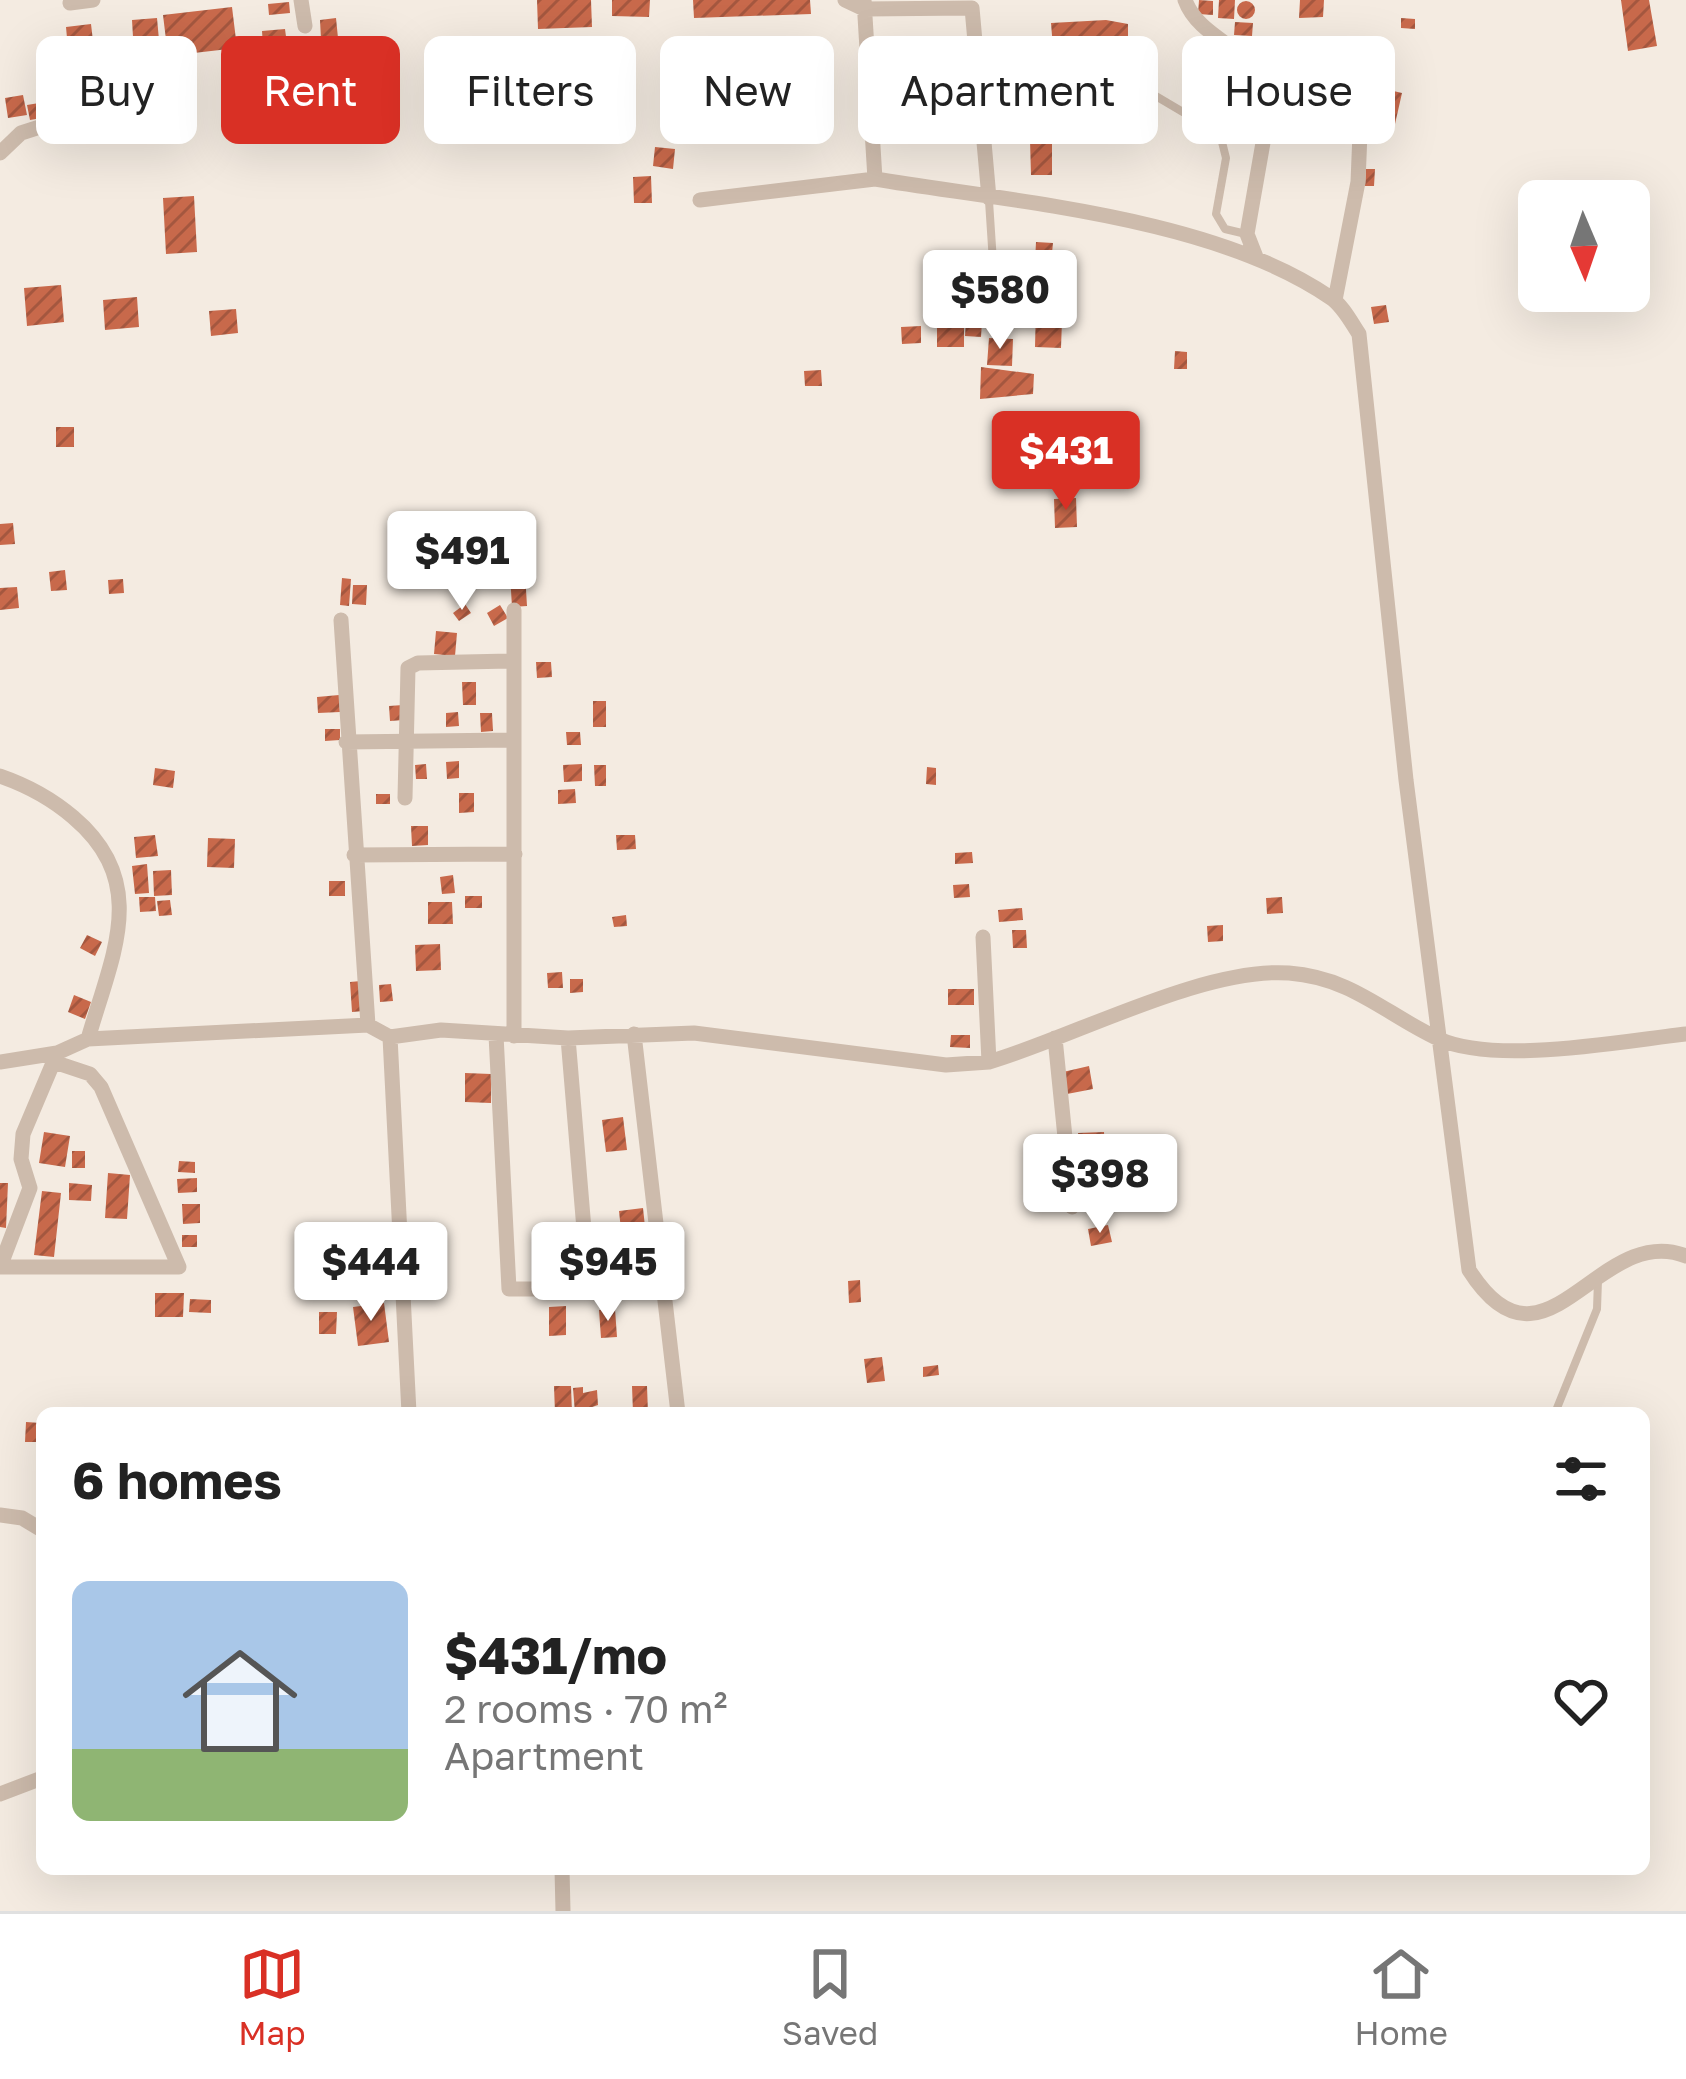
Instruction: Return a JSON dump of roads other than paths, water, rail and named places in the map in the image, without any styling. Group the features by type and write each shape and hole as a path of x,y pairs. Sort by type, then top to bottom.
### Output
{"street":[{"path":"70,3 93,0"},
{"path":"301,0 304,26"},
{"path":"845,0 972,8 989,198"},
{"path":"1185,0 1193,15 1266,75 1271,97 1247,234 1256,257"},
{"path":"864,4 875,179"},
{"path":"0,153 21,134 36,129"},
{"path":"1335,300 1358,182 1360,144"},
{"path":"700,200 875,179 1098,214 1256,257 1335,300 1359,334 1401,736 1469,1270 1488,1300 1515,1315 1546,1310 1636,1253 1673,1251 1686,1256"},
{"path":"514,610 514,854 505,1035 509,1289 667,1288"},
{"path":"341,620 368,1024"},
{"path":"405,798 412,664 514,661"},
{"path":"346,742 514,740"},
{"path":"0,776 59,806 90,831 114,865 121,918 88,1039"},
{"path":"355,855 514,854"},
{"path":"983,937 989,1062"},
{"path":"0,1062 56,1058 88,1039 368,1024 390,1037 441,1030 568,1038 634,1034 755,1039 946,1065 989,1062 1240,977 1286,973 1336,981 1441,1040 1505,1049 1686,1034"},
{"path":"634,1034 677,1407"},
{"path":"390,1037 409,1407"},
{"path":"568,1038 589,1289"},
{"path":"1055,1038 1072,1207"},
{"path":"56,1058 90,1074 101,1087 179,1267 0,1267 30,1188 21,1159 23,1134 56,1058"},
{"path":"0,1515 22,1518 36,1526"},
{"path":"0,1794 36,1780"},
{"path":"562,1875 563,1911"}],"lane":[{"path":"1158,98 1220,134 1226,158 1216,214 1225,229 1247,234"},
{"path":"989,198 994,277"},
{"path":"1557,1407 1597,1309 1598,1278"}]}
